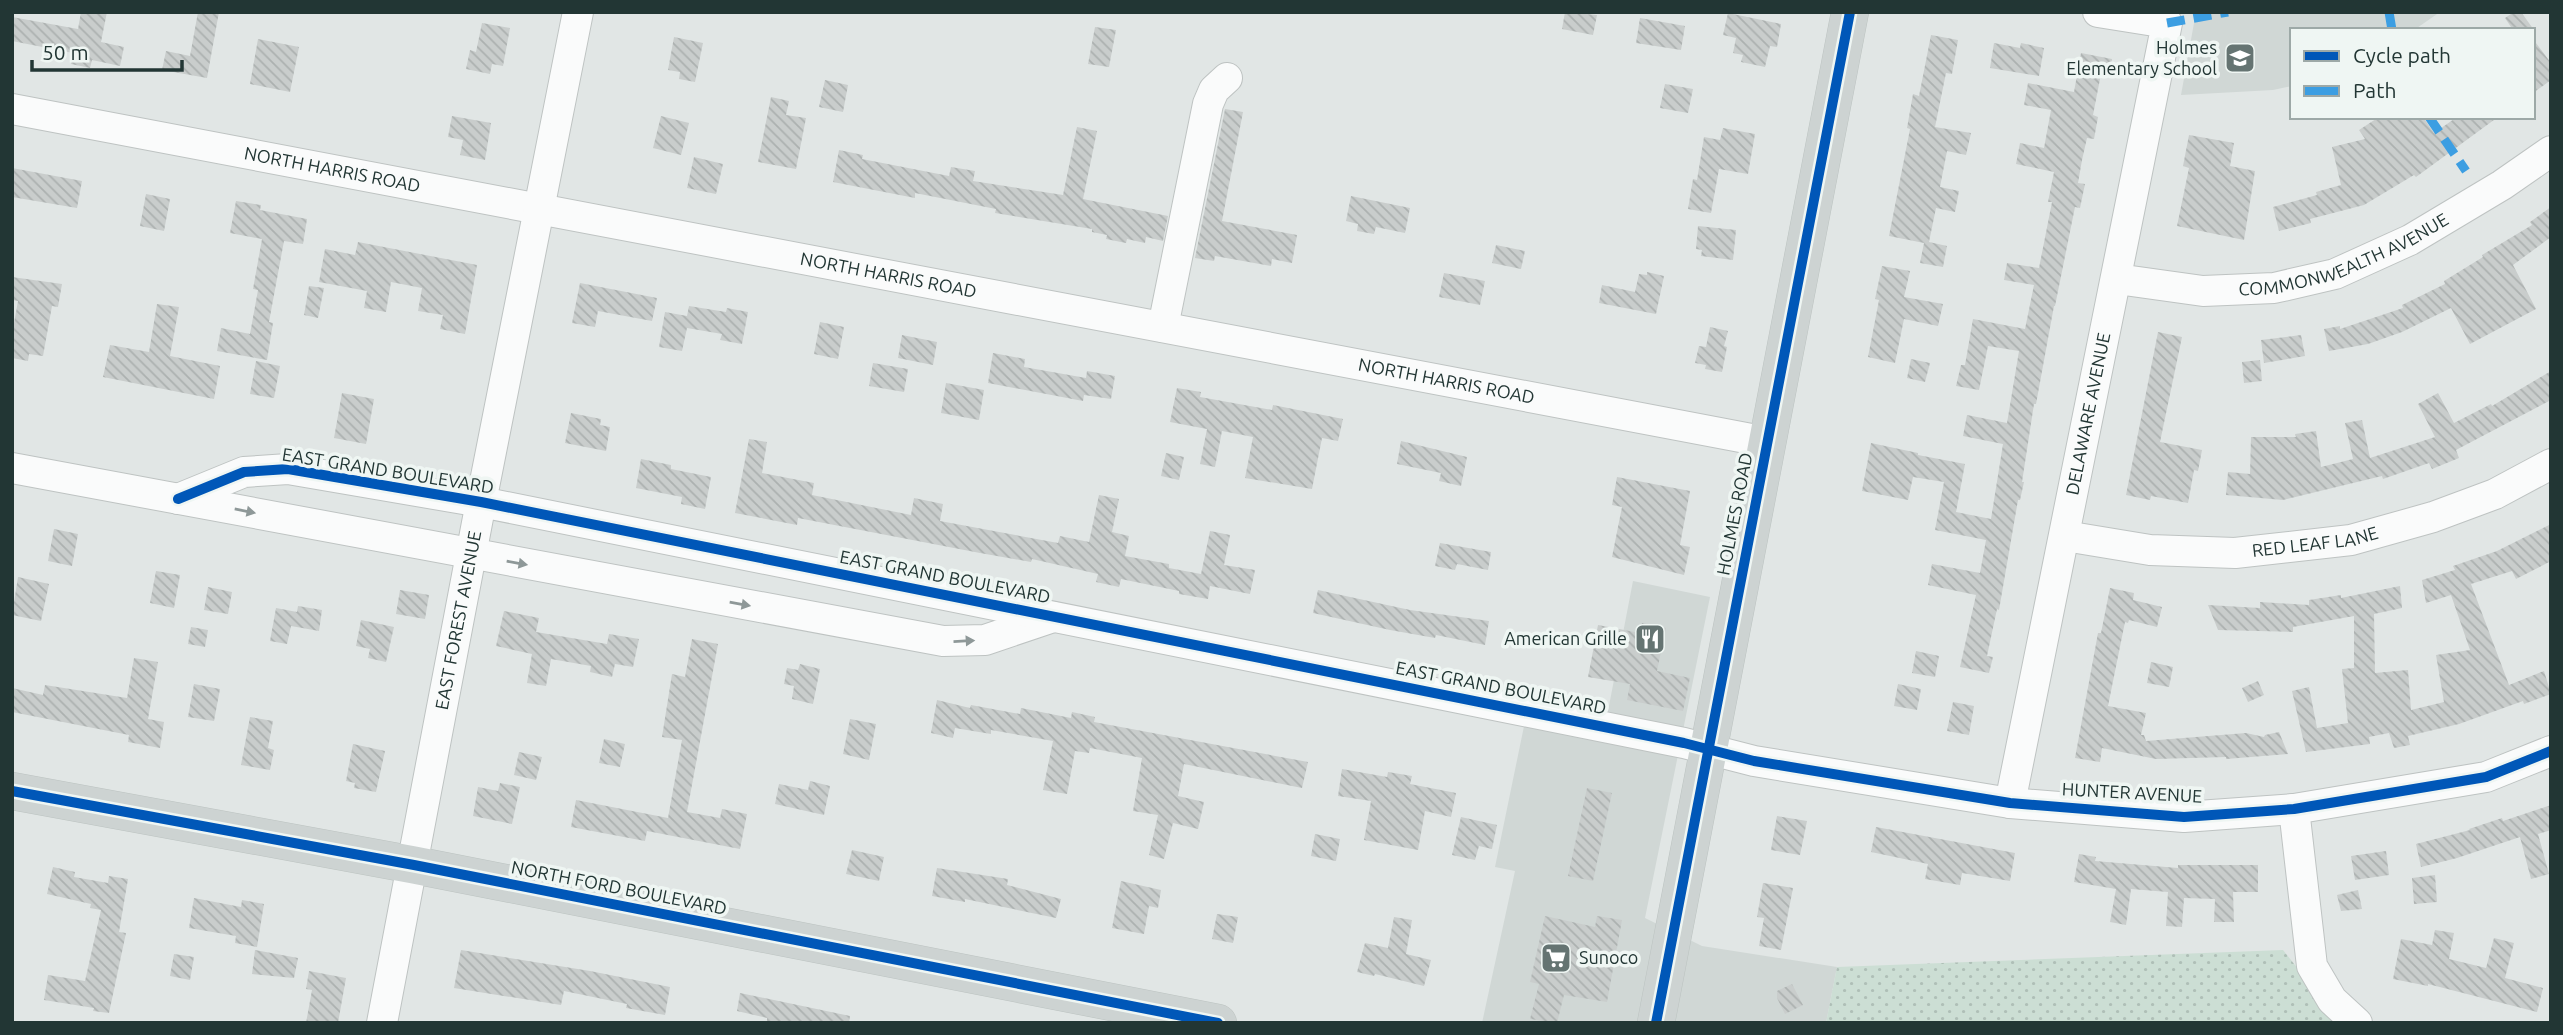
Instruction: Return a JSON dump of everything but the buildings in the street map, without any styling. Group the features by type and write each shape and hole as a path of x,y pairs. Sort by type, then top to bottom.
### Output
{"main road":[{"name":"HOLMES ROAD","path":"1656,1023 1850,12"},
{"name":"NORTH FORD BOULEVARD","path":"12,791 414,865 1218,1023"}],"street":[{"name":"EAST FOREST AVENUE","path":"382,1023 578,12"},
{"name":"DELAWARE AVENUE","path":"2010,803 2167,23 2098,12"},
{"path":"1163,327 1208,104 1214,90 1227,78"},
{"name":"NORTH HARRIS ROAD","path":"12,109 1767,442"},
{"name":"COMMONWEALTH AVENUE","path":"2117,279 2203,291 2274,288 2335,274 2410,240 2502,185 2551,150"},
{"name":"RED LEAF LANE","path":"2065,536 2150,550 2235,553 2351,540 2433,517 2495,494 2551,464"},
{"name":"EAST GRAND BOULEVARD","path":"12,468 943,641 985,640 1055,616"},
{"name":"EAST GRAND BOULEVARD","path":"178,499 244,472 288,468 481,502 1708,749"},
{"name":"HUNTER AVENUE","path":"1708,749 1754,761 2010,803 2185,817 2294,809 2486,777 2551,751"},
{"path":"2294,809 2312,966 2332,1000 2357,1023"}],"shaded area":[{"name":"Holmes Elementary School","path":"2196,12 2440,12 2417,28 2290,28 2290,86 2273,90 2181,95"},
{"path":"1633,581 1710,597 1645,918 1702,946 1837,967 1826,1023 1482,1023 1515,871 1495,867 1530,697 1608,711"}],"green space":[{"path":"2283,950 2341,1023 1826,1023 1837,967"}],"marked path":[{"path":"2167,23 2228,12"},
{"path":"2389,12 2392,28"},
{"path":"2430,119 2466,171"}],"cycle path":[{"path":"1656,1023 1850,12"},
{"path":"178,499 244,472 288,469 481,502 1684,743 1754,761 2010,803 2184,817 2294,809 2486,777 2551,751"},
{"path":"12,791 414,865 1218,1023"}],"place":[{"name":"Holmes Elementary School","path":"2240,58"},
{"name":"American Grille","path":"1650,639"},
{"name":"Sunoco","path":"1556,958"}]}
